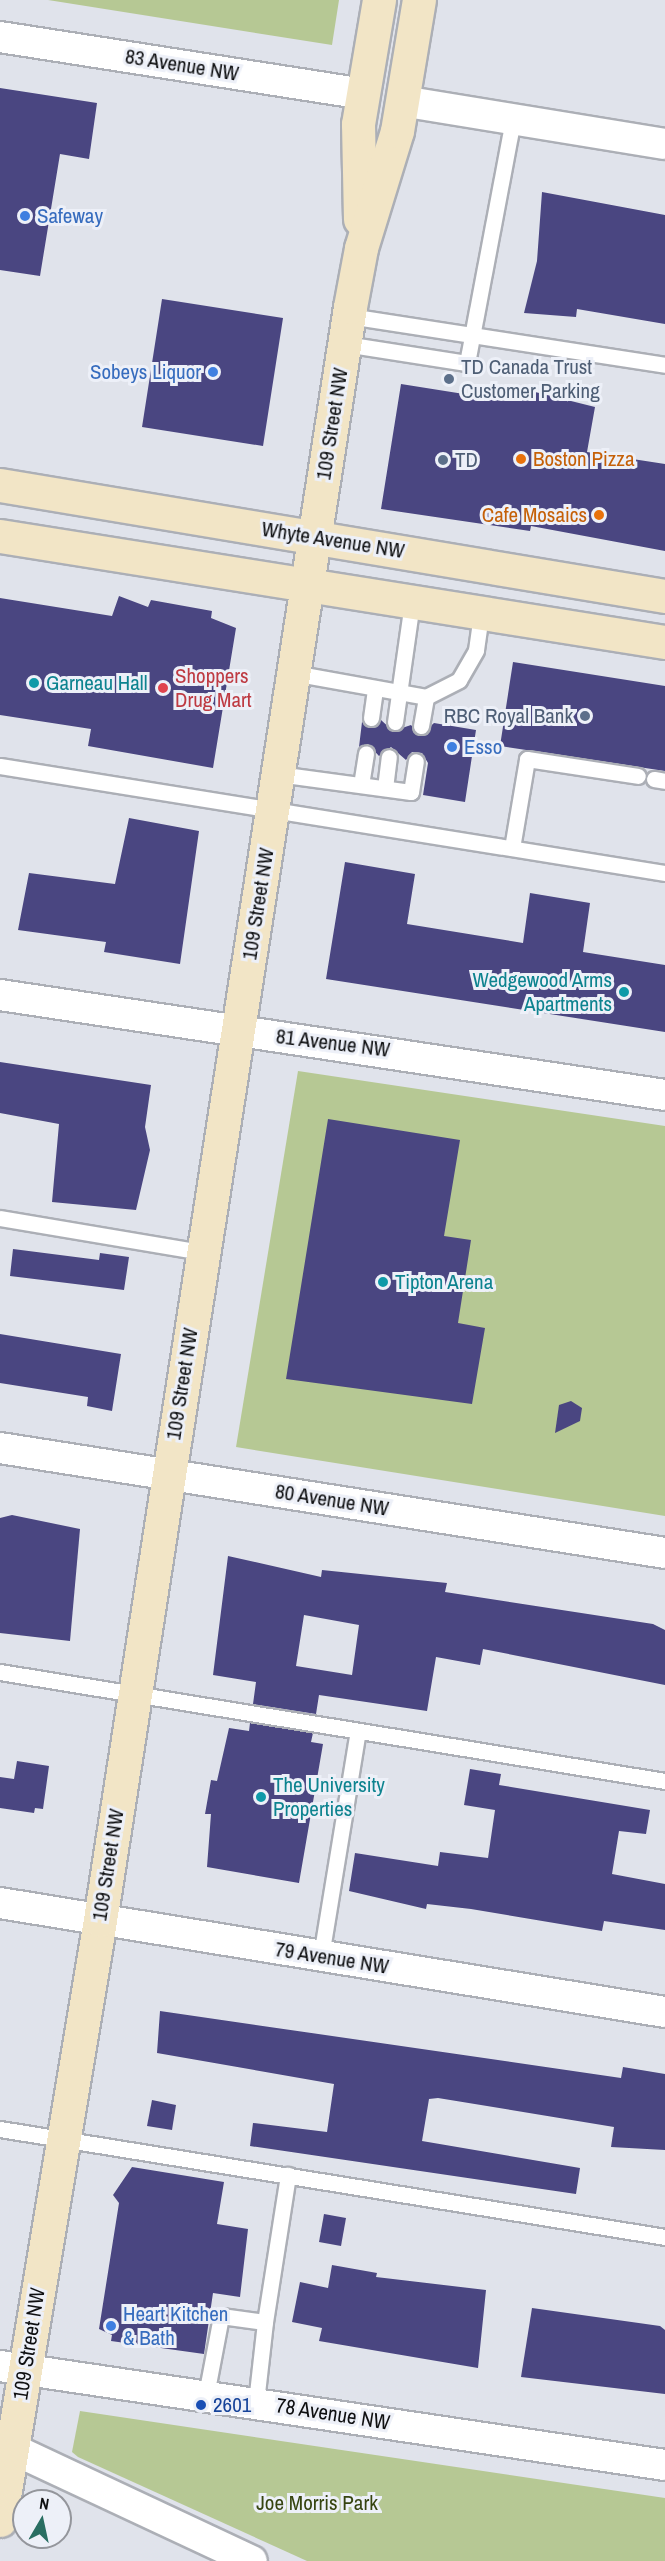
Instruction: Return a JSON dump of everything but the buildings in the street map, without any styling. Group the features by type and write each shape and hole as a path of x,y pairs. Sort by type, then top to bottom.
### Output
{"main road":[{"name":"109 Street NW","path":"361,248 358,124 379,0"},
{"name":"109 Street NW","path":"0,2520 13,2366 63,2139 100,1920 347,330 361,248 402,101 419,0"},
{"name":"Whyte Avenue NW","path":"0,485 665,596"},
{"path":"0,536 665,642"}],"street":[{"name":"83 Avenue NW","path":"0,37 363,94"},
{"path":"402,101 665,144"},
{"name":"81 Avenue NW","path":"0,995 238,1034 298,1035 665,1095"},
{"name":"80 Avenue NW","path":"0,1448 665,1553"},
{"name":"79 Avenue NW","path":"0,1903 665,2012"},
{"name":"78 Avenue NW","path":"13,2366 665,2466"},
{"path":"6,2446 252,2561"}],"lane":[{"path":"347,330 468,363 513,120"},
{"path":"347,330 472,334 665,365"},
{"path":"394,722 412,602"},
{"path":"293,673 426,697 459,680 476,650 482,613"},
{"path":"370,718 375,688"},
{"path":"421,726 426,697"},
{"path":"361,785 366,753"},
{"path":"385,788 389,757"},
{"path":"512,848 527,759 638,776"},
{"path":"278,774 411,792 416,761"},
{"path":"0,766 665,873"},
{"path":"0,1218 202,1252"},
{"path":"0,1672 665,1781"},
{"path":"321,1956 358,1731"},
{"path":"0,2129 665,2237"},
{"path":"256,2402 265,2322 288,2175"},
{"path":"206,2395 221,2316 265,2322"}],"green space":[{"path":"48,0 339,0 332,45"},
{"path":"298,1071 665,1126 665,1516 236,1447"},
{"name":"Joe Morris Park","path":"80,2411 665,2498 665,2561 307,2561 78,2457 72,2452"}],"place":[{"name":"Safeway","path":"25,216"},
{"name":"Sobeys Liquor","path":"213,372"},
{"name":"TD Canada Trust Customer Parking","path":"449,379"},
{"name":"Boston Pizza","path":"521,459"},
{"name":"TD","path":"443,460"},
{"name":"Cafe Mosaics","path":"599,515"},
{"name":"Garneau Hall","path":"34,683"},
{"name":"Shoppers Drug Mart","path":"163,688"},
{"name":"RBC Royal Bank","path":"585,716"},
{"name":"Esso","path":"452,747"},
{"name":"Wedgewood Arms Apartments","path":"624,992"},
{"name":"Tipton Arena","path":"383,1282"},
{"name":"The University Properties","path":"261,1797"},
{"name":"Heart Kitchen & Bath","path":"111,2326"},
{"name":"2601","path":"201,2405"}]}
